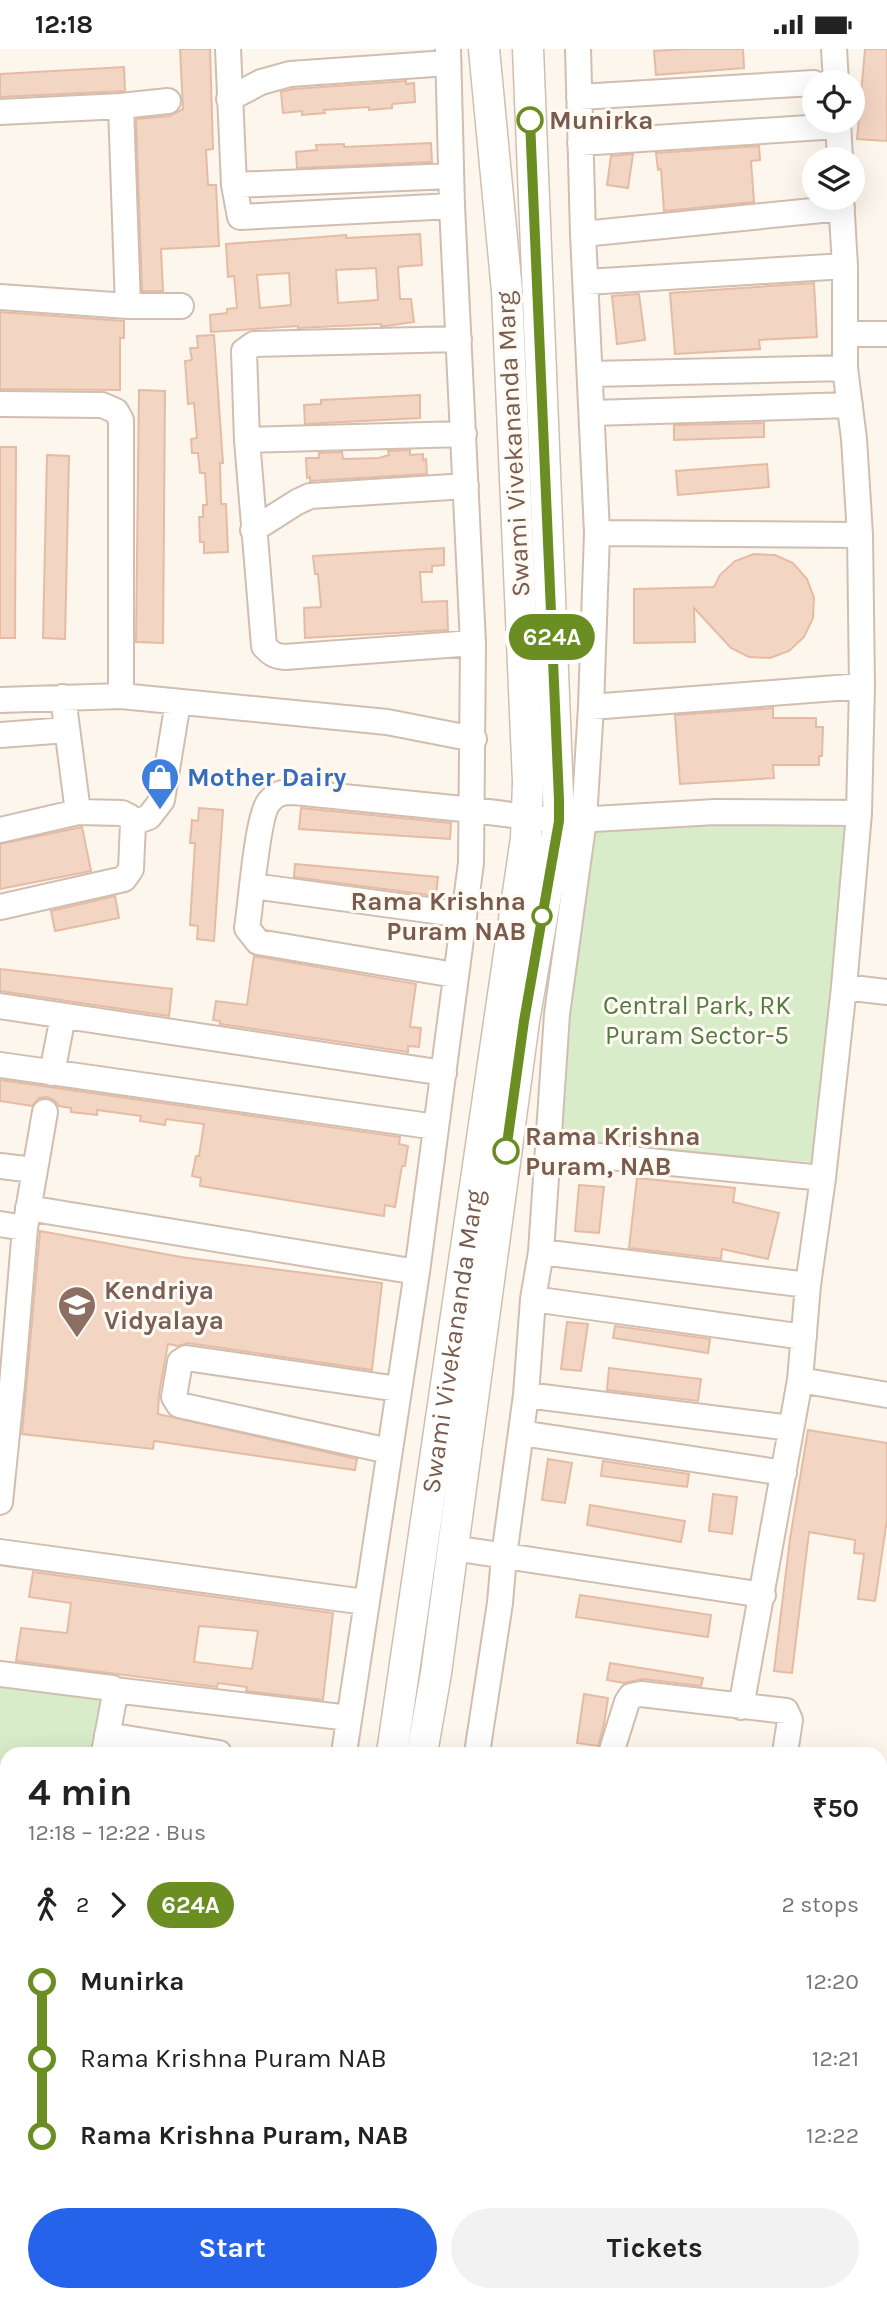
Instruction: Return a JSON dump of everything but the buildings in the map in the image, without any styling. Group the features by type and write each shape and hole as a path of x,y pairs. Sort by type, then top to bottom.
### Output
{"street":[{"path":"228,49 234,185 238,214 243,218 452,206"},
{"name":"Swami Vivekananda Marg","path":"393,1747 527,818 528,782 507,291 484,49"},
{"name":"Swami Vivekananda Marg","path":"423,1747 453,1548 524,1021 571,820 527,49"},
{"path":"530,110 548,49"},
{"path":"478,1747 500,1604 526,1395 549,1151 571,820 592,707 597,533 583,234 578,49"},
{"path":"834,49 835,70"},
{"path":"229,99 261,82 290,74 448,56 452,206 473,643 471,863 417,1272 345,1747"},
{"path":"579,97 802,84"},
{"path":"0,112 168,101"},
{"path":"121,106 128,306"},
{"path":"580,143 802,127"},
{"path":"234,185 452,176"},
{"path":"583,234 802,208"},
{"path":"741,1707 800,1380 808,1285 844,987 859,813 862,686 860,535 855,439 845,367 842,210"},
{"path":"586,282 845,266"},
{"path":"0,297 128,306 181,306"},
{"path":"846,334 887,334"},
{"path":"459,339 249,346 244,351 247,440 264,646 276,656 473,643"},
{"path":"591,374 845,367"},
{"path":"0,404 102,405 116,411 121,420 121,696"},
{"path":"592,413 850,405"},
{"path":"247,440 464,434"},
{"path":"253,530 310,496 466,486"},
{"path":"597,533 860,535"},
{"path":"592,707 862,686"},
{"path":"0,700 121,696 387,722 474,739"},
{"path":"62,697 78,812"},
{"path":"133,823 149,817 162,800 178,702"},
{"path":"0,735 67,730"},
{"path":"455,975 258,942 247,928 258,842 266,806 277,794 294,793 473,810 527,818 571,820 715,812 859,813"},
{"path":"0,830 78,812 126,814 133,823 131,869 124,880 0,907"},
{"path":"253,887 464,915"},
{"path":"844,987 887,992"},
{"path":"0,1006 444,1073"},
{"path":"52,1073 63,1016"},
{"path":"0,1065 436,1127"},
{"path":"0,1502 6,1384 26,1218 45,1112"},
{"path":"549,1151 823,1178"},
{"path":"0,1166 33,1171"},
{"path":"0,1224 26,1218 417,1272"},
{"path":"541,1252 808,1285"},
{"path":"533,1299 804,1337"},
{"path":"388,1451 179,1405 173,1397 180,1362 186,1358 398,1389"},
{"path":"800,1380 887,1395"},
{"path":"526,1395 791,1428"},
{"path":"521,1433 784,1473"},
{"path":"453,1548 763,1595"},
{"path":"0,1552 365,1602"},
{"path":"0,1674 349,1718"},
{"path":"114,1690 106,1744 144,1747"},
{"path":"613,1747 627,1702 635,1694 786,1711 790,1720 786,1747"}],"green space":[{"name":"Central Park, RK Puram Sector-5","path":"848,819 813,1162 551,1145 591,820"},
{"path":"0,1675 114,1690 107,1747 0,1747"}],"bus line":[{"name":"624A","path":"506,1151 524,1021 559,821 530,120"}],"place":[{"name":"Munirka","path":"530,120"},
{"name":"Mother Dairy","path":"160,811"},
{"name":"Rama Krishna Puram NAB","path":"542,916"},
{"name":"Rama Krishna Puram, NAB","path":"506,1151"},
{"name":"Kendriya Vidyalaya","path":"77,1339"}]}
